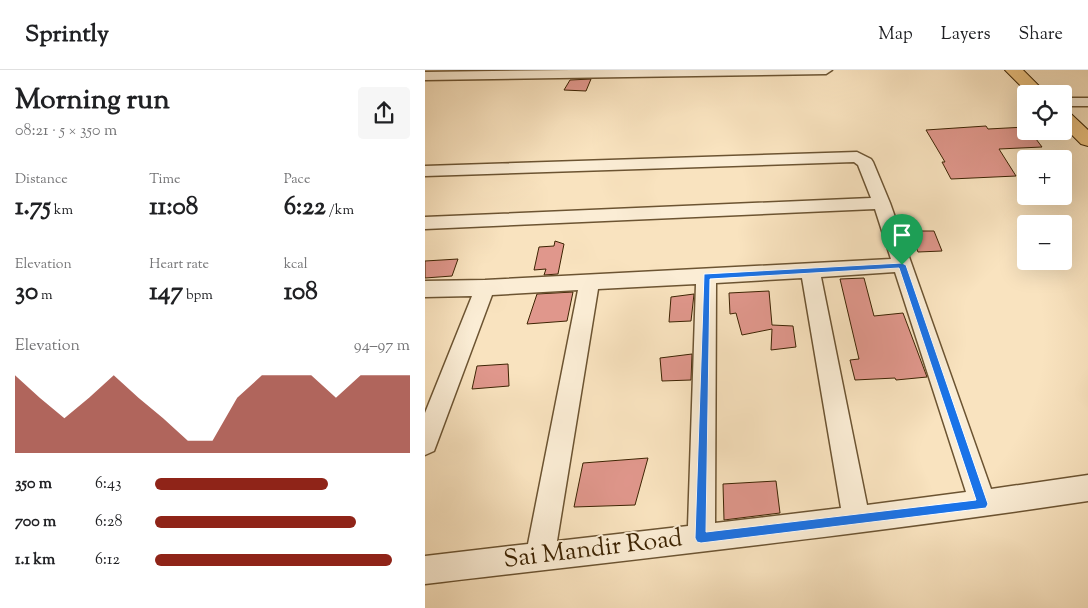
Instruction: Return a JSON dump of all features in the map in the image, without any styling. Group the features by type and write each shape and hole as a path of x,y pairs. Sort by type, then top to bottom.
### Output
{"main road":[{"path":"1013,70 1029,85"},
{"path":"1072,125 1088,140"}],"street":[{"path":"425,76 826,70"},
{"path":"1072,102 1088,102"},
{"path":"425,171 857,157 865,162 882,203 983,504"},
{"path":"425,223 882,203"},
{"path":"425,289 485,288 902,265"},
{"path":"810,270 856,520"},
{"path":"701,538 706,276"},
{"path":"540,557 589,282"},
{"path":"425,443 485,288"},
{"name":"Sai Mandir Road","path":"425,570 856,520 983,504 1088,488"}],"building":[{"path":"591,79 586,91 564,90 570,80"},
{"path":"986,126 988,129 1017,127 1017,140 1037,140 1042,147 999,149 1016,176 951,179 942,162 945,162 926,130"},
{"path":"910,231 934,231 942,251 918,252"},
{"path":"555,241 564,244 558,274 544,275 546,269 534,270 539,247 554,246"},
{"path":"458,259 452,276 425,278 425,261"},
{"path":"864,278 874,316 903,313 927,377 896,380 895,378 855,380 850,360 859,359 840,279"},
{"path":"769,291 772,325 793,326 796,347 771,350 772,329 742,335 736,313 730,314 729,293"},
{"path":"573,292 567,321 527,324 537,294"},
{"path":"694,294 691,321 669,322 671,297"},
{"path":"692,354 691,380 662,381 660,358"},
{"path":"508,364 509,386 472,389 477,366"},
{"path":"648,458 635,505 574,507 583,463"},
{"path":"776,481 780,513 724,520 723,484"}],"route":[{"path":"902,265 983,504 701,538 706,276 902,265"}]}
